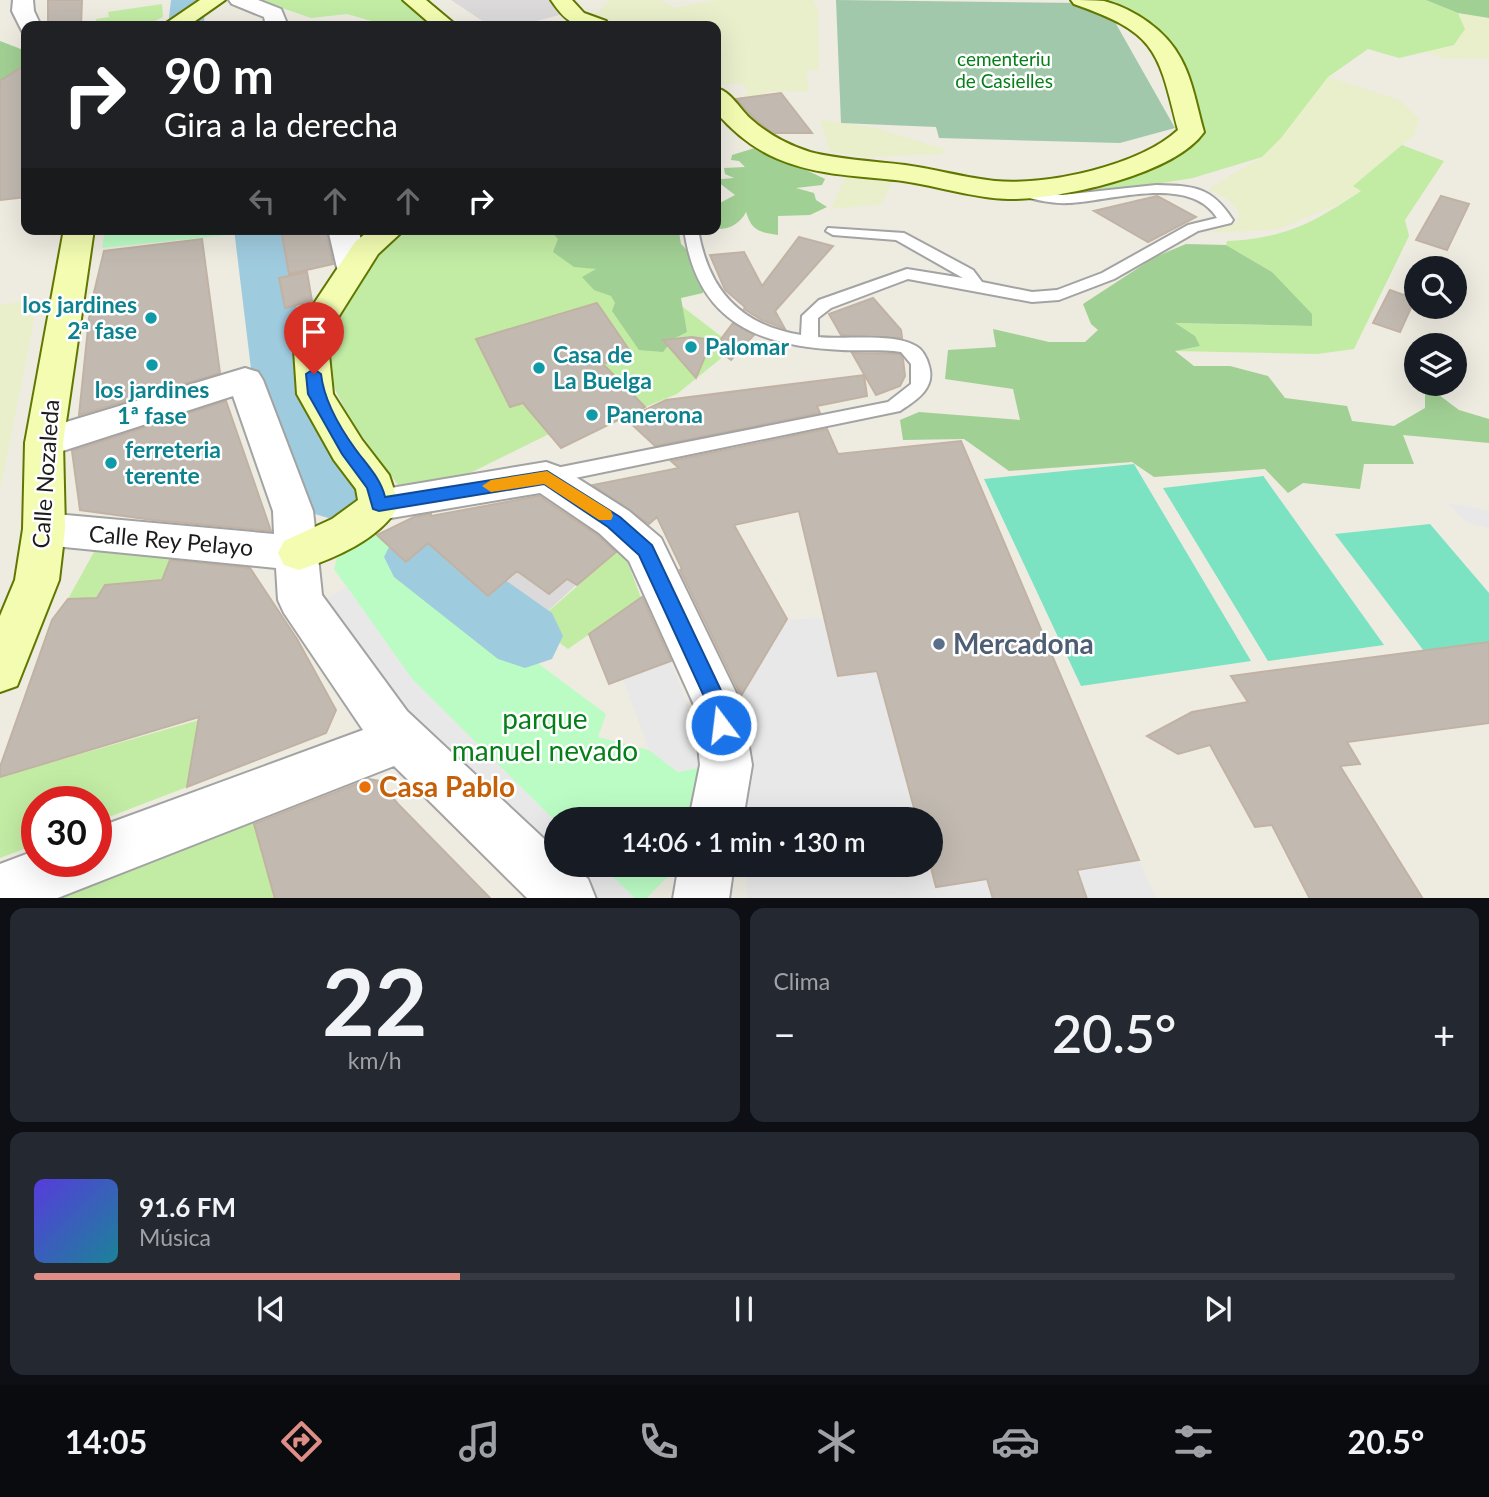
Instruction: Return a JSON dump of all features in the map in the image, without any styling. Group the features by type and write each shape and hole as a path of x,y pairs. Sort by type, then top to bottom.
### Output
{"street":[{"path":"23,0 23,11 28,21"},
{"path":"239,0 274,13 276,21"},
{"path":"414,0 440,21"},
{"path":"561,0 576,18 584,21"},
{"path":"721,103 758,138 800,158 1020,191 1069,185 1131,165 1183,143 1191,132 1165,50 1143,29 1110,10 1081,0"},
{"path":"180,21 205,3"},
{"name":"Calle Nozaleda","path":"4,653 37,580 44,529 44,443 78,235"},
{"path":"345,235 353,268"},
{"path":"379,505 374,486 348,450 315,394 310,335 366,248 382,235"},
{"path":"44,443 245,380 293,511 299,553 300,600 389,727 568,898"},
{"path":"299,553 347,531 379,505 547,477 614,522 646,550 718,705 726,765 718,807"},
{"name":"Calle Rey Pelayo","path":"44,529 299,553"},
{"path":"112,849 402,739"},
{"path":"0,892 39,877"},
{"path":"701,898 705,877"}],"lane":[{"path":"809,340 810,316 825,304 907,274 1032,297 1059,295 1108,276 1193,228 1226,220 1222,209 1210,199 1189,191 1167,189 1048,199 1020,191"},
{"path":"833,231 899,236 967,274 981,287"},
{"path":"547,477 892,407 919,390 924,375 917,357 907,347 767,334 737,318 705,276 692,248 691,235"}],"shaded area":[{"path":"451,0 550,0 563,14 537,21 482,21"},
{"path":"1447,503 1489,511 1489,528 1468,523"},
{"path":"517,571 549,594 567,579 576,585 534,624 488,596"},
{"path":"347,587 412,679 544,810 544,853 394,701 322,601"},
{"path":"824,618 877,671 914,807 745,807 741,696 786,620"},
{"path":"670,661 712,765 678,772 649,750 623,679"},
{"path":"1139,860 1156,898 1087,898 1077,870"},
{"path":"567,877 613,877 635,898 592,898"},
{"path":"746,877 933,877 936,887 987,879 993,898 747,898"}],"green space":[{"path":"259,0 402,0 429,21 372,21 347,14 311,18"},
{"path":"610,0 661,0 674,8 715,0 813,0 818,9 819,70 806,70 809,92 772,91 763,93 766,99 742,100 748,92 743,83 721,85 721,21 603,21 589,15 598,12"},
{"name":"cementeriu de Casielles","path":"836,0 1080,3 1111,15 1175,128 1120,143 939,138 936,127 841,123"},
{"path":"1094,0 1426,0 1458,13 1465,29 1454,45 1399,58 1368,49 1328,77 1281,138 1262,157 1193,178 1131,188 1071,191 1125,177 1161,164 1192,145 1205,132 1179,55"},
{"path":"1426,0 1489,0 1489,18 1458,13"},
{"path":"162,4 163,17 155,21 96,21 109,17 108,12"},
{"path":"1458,13 1489,18 1489,58 1446,59 1423,51 1454,45 1465,29"},
{"path":"0,41 21,49 21,67 0,81"},
{"path":"1328,77 1400,100 1419,119 1414,135 1354,186 1362,190 1345,201 1279,229 1209,233 1238,222 1239,212 1228,199 1208,189 1262,157"},
{"path":"820,120 872,127 944,149 942,154 866,157 830,151"},
{"path":"1402,145 1444,161 1405,220 1409,236 1354,349 1317,354 1174,351 1199,346 1173,323 1312,326 1272,272 1226,245 1227,241 1283,232 1328,212 1361,191 1353,186"},
{"path":"758,147 825,179 822,185 796,188 814,193 816,200 827,207 810,215 778,216 778,235 757,230 746,212 733,225 721,228 721,202 735,195 721,184 721,179 734,178 725,174 724,168 745,167 739,161 731,160 732,155"},
{"path":"846,175 892,182 882,204 831,209"},
{"path":"104,235 229,235 102,248"},
{"path":"400,235 620,235 666,294 735,347 677,394 645,407 621,383 539,422 549,434 460,478 401,489 347,412 336,391 326,348 330,328 386,245"},
{"path":"554,235 680,235 681,244 696,267 703,293 681,298 687,332 673,339 663,352 639,350 612,311 615,303 611,296 594,290 582,277 596,269 574,267 553,252 558,239"},
{"path":"1186,244 1226,245 1272,272 1312,314 1312,326 1175,323 1195,336 1200,346 1175,351 1194,366 1230,366 1268,376 1285,398 1347,406 1352,421 1394,426 1425,408 1425,396 1440,396 1459,410 1489,419 1489,443 1403,435 1414,464 1364,464 1360,489 1303,483 1288,493 1265,469 1154,477 1132,462 1009,471 964,439 903,440 900,420 919,412 1020,420 1013,389 945,379 948,350 996,347 993,329 1049,342 1085,342 1098,330 1091,324 1083,304 1155,257"},
{"path":"38,299 0,491 0,305"},
{"path":"1134,464 1251,661 1081,686 984,479"},
{"path":"1264,476 1384,645 1268,661 1163,488"},
{"path":"1430,524 1489,593 1489,642 1424,651 1335,534"},
{"name":"parque manuel nevado","path":"377,535 426,580 606,714 598,737 649,750 678,772 712,765 697,807 544,807 544,810 412,679 334,569 339,551"},
{"path":"176,546 162,580 105,585 97,598 68,599 94,552"},
{"path":"622,547 641,598 568,649 534,624"},
{"path":"199,720 187,787 112,816 112,786 21,786 21,850 0,858 0,777"},
{"path":"253,819 277,898 56,898"},
{"path":"613,877 667,877 647,898 635,898"}],"building":[{"path":"48,0 82,0 81,21 48,21"},
{"path":"21,67 21,198 0,200 0,81"},
{"path":"781,93 812,133 773,133 736,99"},
{"path":"1157,196 1196,217 1148,242 1094,211"},
{"path":"1441,196 1469,204 1447,250 1416,240"},
{"path":"282,235 327,235 333,264 289,274"},
{"path":"799,237 833,246 775,311 785,329 744,309 745,307 725,290 710,255 744,252 762,286"},
{"path":"202,239 220,373 79,415 90,309 104,251"},
{"path":"307,272 312,301 285,308 279,278"},
{"path":"1390,290 1404,295 1406,319 1400,332 1373,323"},
{"path":"873,298 901,330 902,338 841,335 829,314"},
{"name":"Casa de La Buelga","path":"597,303 632,354 603,364 645,407 561,448 523,403 510,407 476,339"},
{"path":"733,323 754,335 731,360 715,347"},
{"path":"692,337 712,340 696,378 663,340"},
{"path":"852,353 900,354 905,376 900,386 876,395"},
{"path":"864,375 867,396 817,406 820,413 655,446 626,419 666,400"},
{"path":"226,401 271,531 80,510 72,451"},
{"name":"Mercadona","path":"827,429 838,454 961,441 1139,860 1077,870 1087,898 993,898 987,879 936,887 933,877 943,877 943,807 914,807 877,671 838,676 799,511 734,525 787,619 741,696 657,517 649,524 593,485 679,468 671,461"},
{"path":"539,496 597,535 616,552 577,585 567,579 549,594 517,571 488,596 428,543 406,562 377,535 414,517"},
{"path":"170,560 250,568 297,639 336,710 326,733 187,787 199,717 0,777 0,767 52,620 68,599 97,598 105,585 162,580"},
{"path":"642,597 671,661 609,684 589,634"},
{"path":"1489,642 1489,723 1347,742 1360,764 1340,766 1422,898 1309,898 1272,825 1255,827 1210,745 1178,754 1147,736 1192,712 1248,702 1231,676"},
{"path":"369,779 379,781 490,898 275,898 254,824"}],"waterway":[{"path":"186,21 188,0"},
{"path":"259,235 282,385 324,477 338,496"},
{"path":"419,557 525,636"}],"slow traffic":[{"path":"491,486 547,477 605,516"}],"place":[{"name":"los jardines 2ª fase","path":"151,318"},
{"name":"Palomar","path":"691,347"},
{"name":"los jardines 1ª fase","path":"152,365"},
{"name":"Casa de La Buelga","path":"539,368"},
{"name":"Panerona","path":"592,415"},
{"name":"ferreteria terente","path":"111,463"},
{"name":"Mercadona","path":"939,644"},
{"name":"Casa Pablo","path":"365,787"}],"route":[{"path":"314,374 315,394 348,450 374,486 379,505 547,477 614,522 646,550 718,705 721,725"}]}
